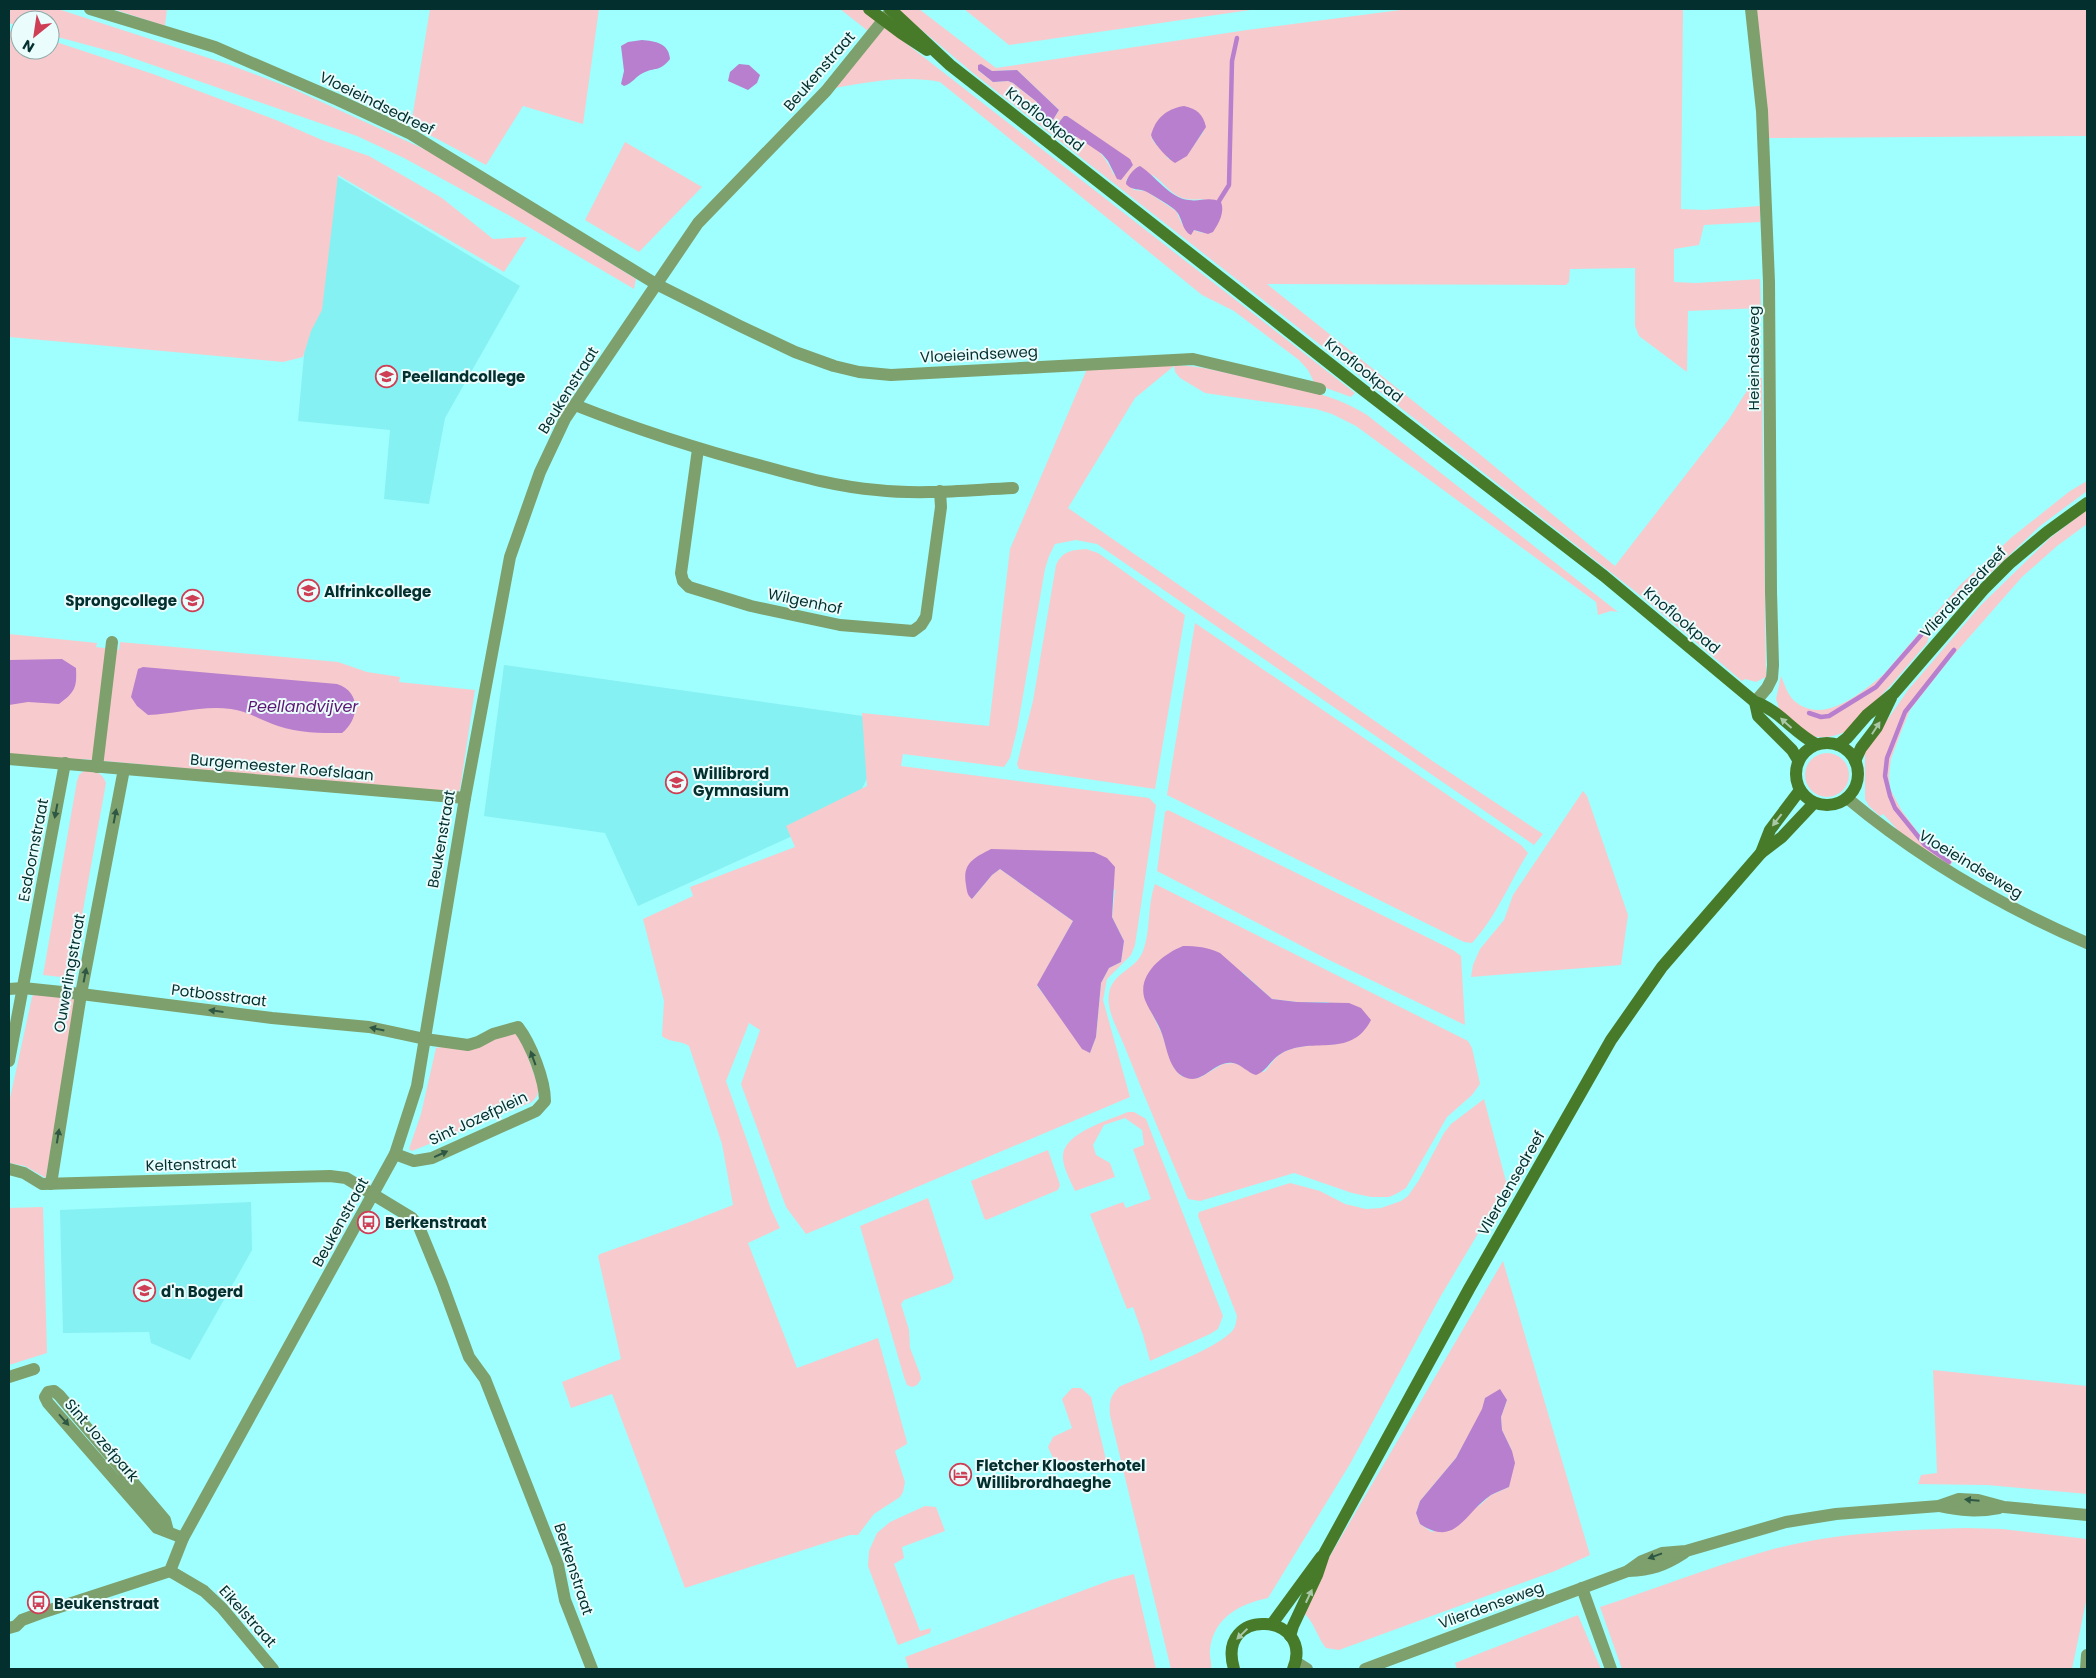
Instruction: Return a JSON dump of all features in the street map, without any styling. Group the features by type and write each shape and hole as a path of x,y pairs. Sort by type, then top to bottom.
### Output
{"main road":[{"name":"Knoflookpad","path":"869,9 889,12 950,65 1362,389 1604,576 1755,702 1767,706 1802,737 1816,744"},
{"name":"Vlierdensedreef","path":"1838,745 1867,715 1894,693 1983,590 2047,532 2087,503"},
{"name":"Vlierdensedreef","path":"1855,761 1861,748 1877,726 1894,693"},
{"name":"Knoflookpad","path":"1755,702 1758,716 1792,750 1798,760"},
{"path":"1816,744 1838,745 1851,754 1858,769 1858,780 1854,790 1847,798 1832,805 1814,803 1800,790 1796,781 1795,770 1798,760 1803,753 1816,744"},
{"name":"Vlierdensedreef","path":"1761,853 1770,830 1800,790"},
{"name":"Vlierdensedreef","path":"1290,1636 1317,1575 1324,1554 1469,1289 1611,1040 1662,967 1761,853 1782,837 1814,803"},
{"name":"Vlierdensedreef","path":"1272,1624 1324,1554"},
{"path":"1234,1669 1230,1658 1233,1642 1242,1630 1256,1624 1272,1624 1290,1636 1296,1652 1294,1666"}],"street":[{"name":"Vloeieindsedreef","path":"90,9 215,47 409,132 656,284"},
{"name":"Heieindseweg","path":"1752,9 1762,111 1769,282 1773,665 1772,678 1767,688 1755,702"},
{"name":"Beukenstraat","path":"170,1571 184,1538 395,1154 417,1086 464,798 510,557 540,472 565,419 698,224 826,91 889,12"},
{"name":"Vloeieindseweg","path":"656,284 795,352 834,366 859,372 891,375 1193,360 1320,389"},
{"path":"575,405 698,449 827,483 878,491 1013,488"},
{"name":"Wilgenhof","path":"698,449 681,573 682,581 689,587 751,606 840,625 913,631 921,625 926,617 941,507 940,491"},
{"path":"97,767 112,642"},
{"name":"Burgemeester Roefslaan","path":"9,759 464,798"},
{"name":"Esdoornstraat","path":"9,1061 66,763"},
{"name":"Ouwerlingstraat","path":"51,1184 81,994 124,769"},
{"name":"Vloeieindseweg","path":"1847,798 1901,841 1954,876 2037,922 2087,943"},
{"name":"Potbosstraat","path":"9,989 24,988 81,994 272,1018 369,1027 425,1039"},
{"name":"Sint Jozefplein","path":"395,1154 414,1161 432,1158 536,1112 545,1101 545,1089 525,1036 518,1027 494,1034 468,1045 425,1039"},
{"name":"Keltenstraat","path":"9,1169 24,1173 42,1184 330,1176 346,1178 374,1195"},
{"name":"Berkenstraat","path":"374,1195 412,1218 419,1228 469,1358 485,1379 492,1396 558,1565 565,1600 592,1669"},
{"path":"9,1377 34,1369"},
{"name":"Sint Jozefpark","path":"168,1532 164,1520 59,1395 54,1391 48,1392 45,1398 48,1403 157,1528 184,1538"},
{"name":"Vlierdenseweg","path":"1365,1669 1628,1571 1648,1570 1669,1562 1686,1551 1794,1521 1836,1514 1939,1506 1959,1499 1978,1500 2004,1507 2087,1515"},
{"path":"9,1628 16,1626 22,1620 41,1613 170,1571"},
{"name":"Eikelstraat","path":"170,1571 204,1591 222,1608 273,1669"},
{"path":"1582,1588 1611,1669"},
{"path":"2086,1669 2087,1655"},
{"path":"1294,1666 1308,1669"}],"shaded area":[{"path":"9,9 58,9 230,65 291,88 435,154 636,279 634,289 510,216 404,158 357,136 121,54 60,38 60,10 10,10 9,23"},
{"path":"113,9 167,9 165,26"},
{"path":"430,9 599,9 583,124 523,106 486,165 411,125"},
{"path":"840,9 863,9 877,19 868,31"},
{"path":"903,9 919,9 996,68 1247,30 1408,9 1683,9 1681,209 1704,210 1760,206 1760,222 1704,225 1699,245 1674,249 1674,282 1696,283 1760,279 1761,308 1688,311 1687,372 1639,336 1635,326 1635,268 1570,269 1569,282 1566,285 1267,284 1477,452 1615,566 1729,419 1755,378 1762,378 1766,677 1756,682 1745,679 1742,681 1641,596 973,73 899,11","holes":["982,65 992,71 1017,70 1059,110 1051,123 1052,127 1055,127 1064,116 1067,116 1133,165 1125,175 1114,175 1108,163 1095,147 1075,136 1062,134 1052,129 1043,117 1037,102 1013,83 1008,81 993,82 978,70","1204,131 1187,155 1168,159 1151,135","1137,167 1156,177 1168,189 1182,198 1203,199 1203,233 1193,230 1191,232 1182,224 1176,211 1146,191 1134,190 1126,180"]},
{"path":"964,9 1257,9 1009,45"},
{"path":"1756,9 2087,9 2087,136 1768,138"},
{"path":"885,27 1355,393 1351,397 1315,384 1308,370 1299,360 1234,311 1202,295 940,82 900,79 835,88"},
{"path":"9,31 10,60 60,60 60,43 153,74 276,120 322,140 369,156 442,198 493,239 527,237 504,272 338,175 322,310 311,331 303,357 283,362 9,337"},
{"path":"625,142 702,187 639,252 585,220"},
{"name":"Peellandcollege","path":"330,172 520,286 445,418 429,504 384,499 390,430 298,421 306,333"},
{"path":"1175,365 1195,367 1298,388 1354,407 1367,415 1618,612 1611,611 1598,615 1596,602 1356,426 1332,414 1316,409 1205,393 1180,378 1175,372 1174,366 1135,398 1068,508 1434,762 1543,834 1534,845 1097,544 1076,540 1055,544 1045,569 1017,730 1010,758 1004,767 903,754 901,766 1149,798 1156,805 1135,945 1131,955 1107,979 1103,1000 1130,1097 806,1234 786,1207 741,1084 760,1030 749,1023 726,1081 771,1209 780,1228 748,1243 797,1368 878,1338 907,1442 907,1444 895,1451 905,1482 900,1497 874,1514 858,1535 850,1535 685,1588 612,1394 571,1408 562,1382 621,1359 598,1256 733,1205 722,1144 689,1046 668,1040 662,1036 664,1001 643,919 693,896 690,887 795,847 786,826 867,786 862,713 989,726 1010,549 1087,369","holes":["991,849 1115,890 1112,917 1124,941 1121,962 1109,968 1101,983 1096,1037 1090,1053 1037,986 1073,921 1000,869 992,875 972,899"]},
{"path":"2087,481 2087,491 2040,526 1983,580 1962,589 1933,624 1927,643 1892,684 1848,730 1827,737 1811,736 1799,729 1777,710 1779,708 1776,699 1781,676 1791,698 1808,709 1820,710 1831,708 1854,697 1865,689 1884,674 1959,586 2012,537 2070,491"},
{"path":"2087,510 2087,524 2057,546 2022,577 1950,659 1910,710 1901,732 1891,759 1890,789 1902,811 1929,847 1953,861 1948,869 1910,843 1883,814 1880,816 1869,806 1865,799 1865,752 1908,690 1981,605 2050,538"},
{"path":"1086,549 1098,553 1185,615 1155,789 1019,769 1017,764 1033,701 1056,565 1064,554"},
{"path":"1195,623 1521,845 1528,853 1496,911 1472,943 1464,942 1167,795"},
{"path":"9,634 97,643 96,647 119,650 120,642 338,662 367,672 400,677 399,682 475,690 460,789 458,793 82,759 80,761 9,755"},
{"name":"Willibrord Gymnasium","path":"504,665 884,719 878,756 852,809 638,906 605,833 484,816"},
{"path":"1827,753 1839,757 1845,763 1849,775 1845,787 1839,793 1827,797 1815,793 1809,787 1805,775 1809,763 1815,757"},
{"path":"85,770 98,773 106,783 72,971 70,978 43,975 77,781 79,775"},
{"path":"1583,791 1587,796 1628,915 1621,965 1471,977 1473,965 1480,949 1504,920 1513,895"},
{"path":"1168,810 1453,950 1461,956 1465,1025 1327,959 1157,871 1165,812"},
{"path":"1155,884 1468,1041 1472,1048 1480,1084 1472,1095 1447,1117 1406,1188 1389,1197 1371,1197 1352,1193 1294,1173 1200,1201 1188,1199 1109,1007 1111,987 1119,976 1135,963 1143,951","holes":["1242,972 1272,999 1297,1002 1329,1002 1337,1044 1291,1049 1274,1059 1264,1072 1233,1063 1223,1064 1199,1078 1181,1076 1174,1068 1162,1034 1145,999"]},
{"path":"36,990 76,1000 46,1178 25,1166 9,1163 9,1103 32,997"},
{"path":"514,1033 520,1035 539,1088 537,1096 532,1102 412,1151 409,1149 421,1114 436,1048"},
{"path":"1484,1099 1507,1185 1439,1299 1350,1464 1268,1598 1238,1608 1223,1620 1212,1638 1210,1652 1211,1669 1171,1669 1110,1415 1110,1406 1112,1396 1119,1387 1212,1346 1235,1327 1237,1316 1198,1216 1199,1212 1290,1183 1320,1191 1345,1204 1366,1209 1381,1208 1401,1201 1408,1196 1419,1180 1444,1133 1451,1124"},
{"path":"1128,1112 1134,1112 1146,1119 1223,1316 1218,1329 1210,1334 1150,1361 1133,1307 1127,1309 1090,1214 1123,1202 1126,1208 1151,1199 1133,1149 1144,1145 1142,1130 1125,1118 1104,1125 1093,1145 1096,1155 1110,1163 1115,1177 1075,1191 1063,1160 1066,1147 1080,1133"},
{"path":"1048,1150 1060,1185 1058,1190 986,1220 971,1181"},
{"path":"928,1198 954,1278 950,1283 904,1300 901,1304 909,1330 910,1348 921,1379 917,1385 912,1387 907,1385 904,1377 860,1226"},
{"name":"d'n Bogerd","path":"251,1202 252,1250 190,1360 151,1343 149,1332 63,1333 60,1210"},
{"path":"43,1207 47,1353 9,1365 9,1208"},
{"path":"1503,1261 1590,1555 1555,1571 1339,1650 1326,1648 1305,1614 1327,1561","holes":["1485,1398 1507,1400 1501,1417 1502,1430 1512,1451 1509,1487 1491,1495 1480,1505 1432,1532 1420,1524 1416,1513 1420,1501 1456,1458 1483,1409"]},
{"path":"1933,1370 2087,1386 2087,1494 1987,1485 1918,1484 1921,1475 1937,1473"},
{"path":"1072,1388 1081,1388 1091,1397 1108,1468 1087,1468 1053,1458 1048,1447 1053,1437 1072,1428 1062,1399"},
{"path":"925,1506 936,1507 945,1531 902,1547 904,1558 894,1564 920,1631 931,1628 930,1633 898,1645 868,1566 869,1551 877,1533 890,1522"},
{"path":"1967,1528 2002,1529 2087,1539 2087,1597 2072,1669 1622,1669 1600,1607 1722,1565 1787,1546 1864,1534"},
{"path":"1134,1574 1156,1669 909,1669 905,1657 1111,1580"},
{"path":"1578,1615 1601,1669 1457,1669 1455,1663"}],"water":[{"path":"642,40 656,42 664,46 670,59 663,66 643,73 624,86 621,84 624,71 621,46 628,42"},
{"path":"739,64 749,65 760,75 757,83 748,90 728,81 730,72"},
{"path":"981,64 992,71 1017,70 1059,110 1051,123 1052,127 1055,127 1064,116 1067,116 1130,159 1133,165 1121,180 1117,179 1108,161 1102,154 1077,137 1059,133 1052,128 1040,116 1037,102 1013,83 1008,81 993,82 978,70 978,65"},
{"path":"1184,106 1199,113 1206,127 1187,156 1175,163 1162,151 1151,135 1156,123 1163,115 1172,109"},
{"path":"1140,166 1175,195 1193,200 1212,199 1221,202 1222,214 1213,232 1208,234 1194,230 1191,235 1185,230 1179,215 1174,209 1147,192 1128,186 1126,182 1129,176"},
{"path":"62,659 76,668 74,689 64,700 59,704 28,702 9,705 9,660"},
{"name":"Peellandvijver","path":"143,667 337,684 351,693 355,707 354,714 352,721 342,733 293,730 243,712 221,708 148,715 137,706 131,697 138,669"},
{"path":"991,849 1094,852 1107,858 1115,867 1112,917 1124,941 1121,962 1109,968 1101,983 1096,1037 1090,1053 1082,1049 1037,985 1073,921 1000,869 992,875 972,899 968,894 966,885 966,871 971,862"},
{"path":"1183,946 1202,947 1220,953 1272,999 1297,1002 1349,1003 1361,1008 1371,1020 1362,1032 1352,1040 1341,1044 1304,1046 1291,1049 1279,1055 1263,1071 1256,1075 1236,1064 1226,1063 1197,1078 1184,1077 1175,1069 1169,1058 1160,1030 1145,1000 1143,991 1144,982 1153,967 1167,954"},
{"path":"1500,1389 1507,1400 1501,1417 1502,1430 1512,1451 1515,1463 1509,1487 1491,1495 1459,1525 1451,1530 1442,1532 1432,1530 1420,1524 1416,1513 1420,1501 1456,1458 1482,1409 1485,1398"}],"waterway":[{"path":"1219,201 1229,185 1232,61 1237,38"},
{"path":"1809,713 1821,717 1829,716 1876,687 1922,634"},
{"path":"1949,862 1925,845 1895,808 1885,776 1887,758 1905,712 1954,650"}],"place":[{"name":"Peellandcollege","path":"386,376"},
{"name":"Alfrinkcollege","path":"308,591"},
{"name":"Sprongcollege","path":"193,600"},
{"name":"Willibrord Gymnasium","path":"677,782"},
{"name":"Berkenstraat","path":"369,1222"},
{"name":"d'n Bogerd","path":"145,1291"},
{"name":"Fletcher Kloosterhotel Willibrordhaeghe","path":"960,1474"},
{"name":"Beukenstraat","path":"38,1603"}]}
